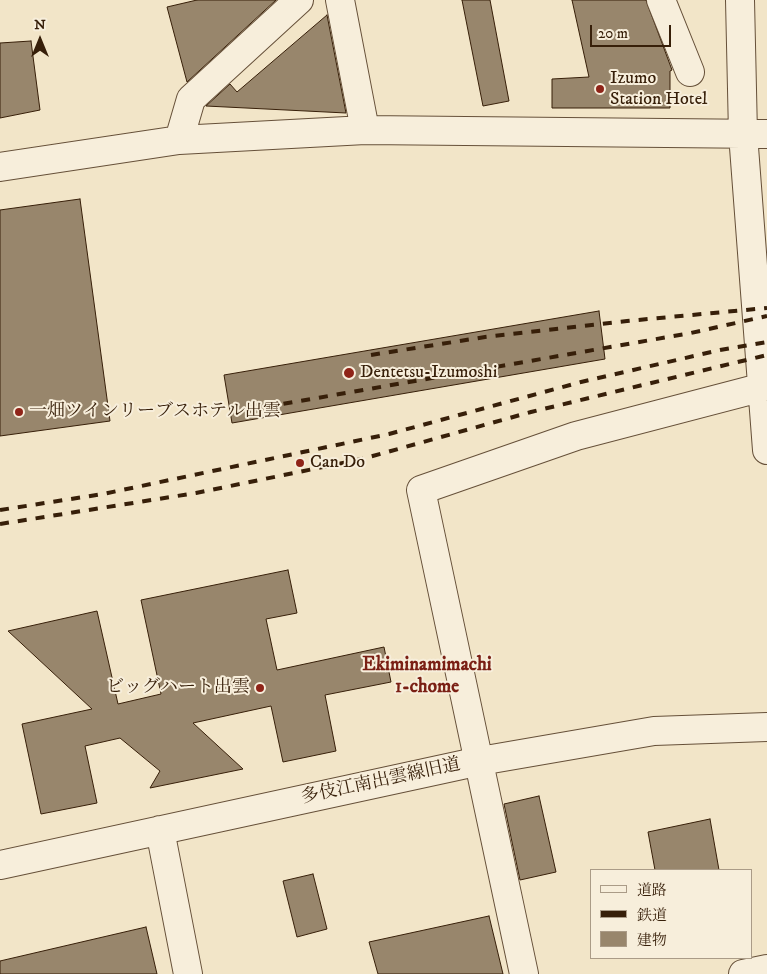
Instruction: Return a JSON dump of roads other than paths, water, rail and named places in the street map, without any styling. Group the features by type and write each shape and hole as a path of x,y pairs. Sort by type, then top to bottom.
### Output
{"street":[{"path":"178,140 192,99 299,0"},
{"path":"340,0 365,130"},
{"path":"661,0 690,72"},
{"path":"740,0 755,134 767,450"},
{"path":"0,167 178,140 365,130 755,134"},
{"path":"524,974 421,490 576,436 764,386"},
{"name":"多伎江南出雲線旧道","path":"0,865 480,761 654,731 767,727"},
{"path":"160,830 188,974"},
{"path":"743,974 767,969"}],"railway":[{"path":"371,355 485,337 767,308"},
{"path":"248,410 691,333 767,316"},
{"path":"0,510 103,494 389,434 581,382 720,350 767,342"},
{"path":"0,524 196,493 362,459 531,412 767,355"}],"place":[{"name":"Izumo Station Hotel","path":"600,89"},
{"name":"Dentetsu-Izumoshi","path":"349,373"},
{"name":"一畑ツインリーブスホテル出雲","path":"19,412"},
{"name":"Can Do","path":"300,463"},
{"name":"ビッグハート出雲","path":"260,688"}],"district":[{"name":"Ekiminamimachi 1-chome","path":"427,677"}]}
